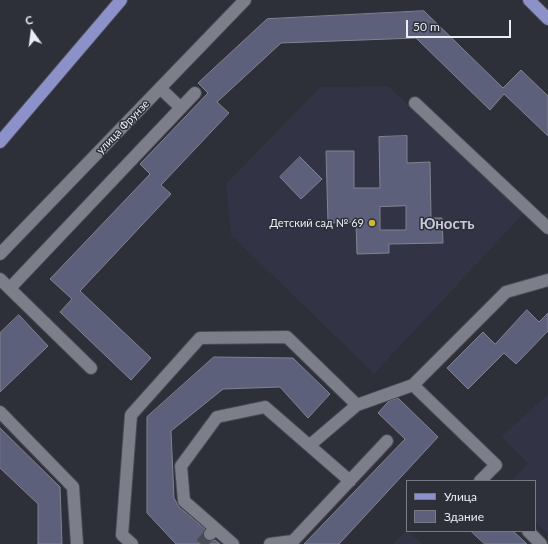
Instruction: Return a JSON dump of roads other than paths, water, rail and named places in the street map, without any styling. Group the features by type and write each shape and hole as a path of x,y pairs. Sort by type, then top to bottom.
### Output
{"main road":[{"path":"0,142 121,0"},
{"path":"528,0 548,19"}],"street":[{"name":"улица Фрунзе","path":"0,254 245,0"},
{"path":"160,88 181,108"},
{"path":"10,288 195,93"},
{"path":"415,103 548,228"},
{"path":"0,279 91,368"},
{"path":"310,445 357,405 413,385 506,292 548,280"},
{"path":"132,544 122,535 131,414 200,338 287,336 357,405"},
{"path":"413,385 496,465 481,480"},
{"path":"233,544 213,532 184,501 182,466 217,417 265,407 350,480"},
{"path":"0,412 73,487 77,544"},
{"path":"270,544 293,541 387,441"},
{"path":"529,532 541,544"}],"tunnel":[{"path":"201,544 210,534"}],"place":[{"name":"Детский сад № 69","path":"372,223"}],"district":[{"name":"Юность","path":"447,224"}]}
